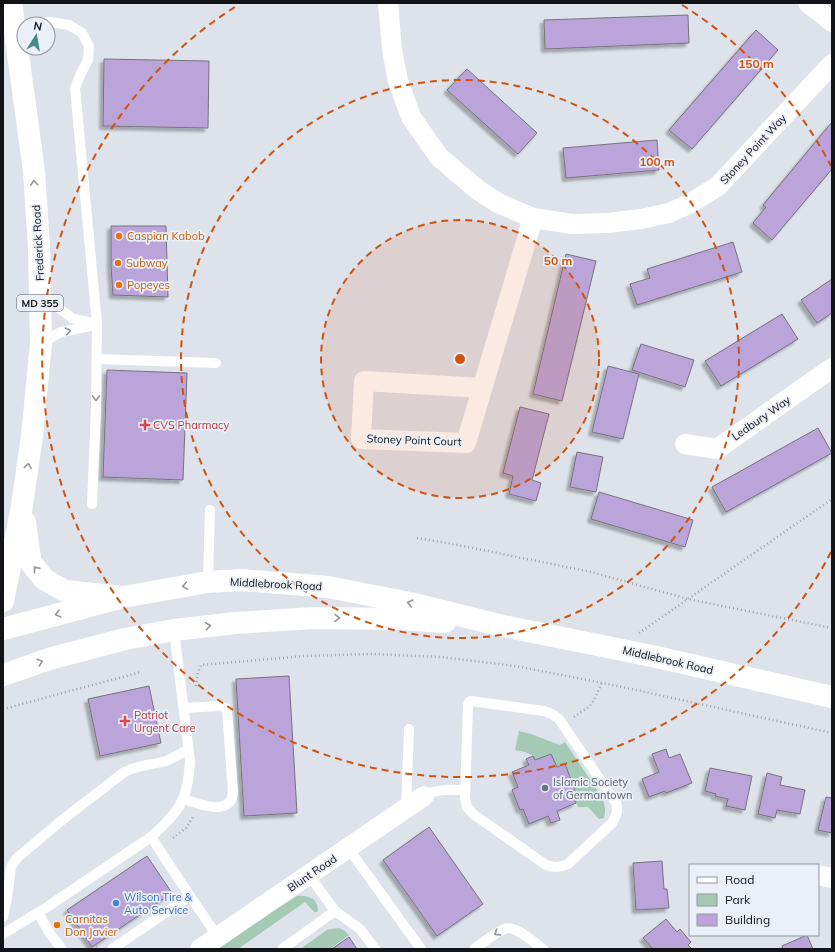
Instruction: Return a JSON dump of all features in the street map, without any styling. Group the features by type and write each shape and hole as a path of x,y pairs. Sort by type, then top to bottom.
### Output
{"street":[{"name":"Frederick Road","path":"11,3 16,20"},
{"name":"Stoney Point Way","path":"388,3 392,50 398,81 411,117 439,157 478,190 498,203 533,218 572,224 608,223 669,214 718,186 832,64"},
{"path":"808,3 832,22"},
{"name":"Frederick Road","path":"3,601 23,499 32,436 41,343 39,247 34,171 21,56"},
{"name":"Stoney Point Court","path":"482,388 364,382 361,439 466,443 533,218"},
{"name":"Ledbury Way","path":"685,444 716,449 832,368"},
{"path":"23,499 31,563 44,579 65,591 123,597"},
{"name":"Middlebrook Road","path":"3,629 123,597 208,582 241,580 328,587 410,603 502,626 617,648 832,697"},
{"name":"Middlebrook Road","path":"3,675 49,659 125,639 174,630 236,623 313,618 400,619 502,626"},
{"name":"Blunt Road","path":"200,949 424,796"},
{"path":"819,875 832,878"}],"lane":[{"path":"56,23 69,25 82,33 90,46 88,60 75,88 97,324 96,408 92,504"},
{"path":"40,294 72,318 97,324"},
{"path":"41,343 61,332 97,324"},
{"path":"96,360 216,363"},
{"path":"208,582 210,510"},
{"path":"3,934 38,913 150,837 166,823 183,799 187,788 190,762 174,630"},
{"path":"473,701 544,711 552,714 562,724 616,803 617,812 613,822 568,864 558,868 546,865 473,814 467,807 465,790 469,702 473,701"},
{"path":"183,799 207,807 217,808 230,802 232,800 233,793 228,710 220,706 184,708"},
{"path":"406,809 409,728"},
{"path":"3,917 11,867 21,853 123,773 133,768 172,758 188,749"},
{"path":"424,796 440,790 465,790"},
{"path":"150,837 218,937"},
{"path":"348,848 421,949"},
{"path":"310,875 335,911 360,929 375,949"},
{"path":"112,949 190,896"},
{"path":"282,949 335,911"},
{"path":"38,913 51,936 62,949"},
{"path":"474,949 502,930 510,928 517,931 543,949"}],"path":[{"path":"617,648 832,499"},
{"path":"417,538 591,572 688,599 832,628"},
{"path":"201,665 304,656 372,654 435,657 516,666 602,683 832,733"},
{"path":"3,709 141,672"},
{"path":"562,724 590,706 602,683"},
{"path":"93,949 99,945"}],"green space":[{"path":"519,731 560,745 565,742 601,796 605,807 604,818 599,819 588,807 578,807 571,792 575,790 565,764 557,767 551,754 535,760 533,756 525,752 515,750"},
{"path":"297,896 304,896 314,900 318,906 317,912 314,912 305,902 238,949 218,949 273,911"},
{"path":"339,928 349,935 330,949 304,949 303,947 327,930"}],"building":[{"path":"688,15 689,43 545,49 544,20"},
{"path":"756,30 778,50 692,149 669,130"},
{"path":"104,59 209,61 208,128 103,126"},
{"path":"467,69 537,133 518,154 447,90"},
{"path":"832,122 832,169 772,240 753,223 766,207 763,205"},
{"path":"657,140 659,170 566,178 563,148"},
{"path":"111,226 166,226 168,297 113,295"},
{"path":"733,242 742,272 637,305 630,284 650,278 647,269"},
{"path":"566,254 596,261 562,401 533,394"},
{"path":"832,279 832,313 817,323 801,300"},
{"path":"782,314 798,339 721,386 705,361"},
{"path":"641,344 694,360 685,387 632,370"},
{"path":"608,366 639,374 623,439 592,432"},
{"name":"CVS Pharmacy","path":"107,370 187,373 183,480 103,477"},
{"path":"520,407 549,414 532,480 541,483 536,501 509,494 513,476 503,473"},
{"path":"818,428 832,453 726,512 712,487"},
{"path":"577,452 603,457 596,492 570,487"},
{"path":"599,492 693,520 685,547 591,519"},
{"path":"289,676 297,813 244,816 236,679"},
{"name":"Patriot Urgent Care","path":"149,686 161,743 100,756 88,699"},
{"path":"666,749 669,758 680,754 692,783 666,793 665,791 649,797 642,779 659,772 652,754"},
{"name":"Islamic Society of Germantown","path":"551,754 557,767 565,764 575,790 571,792 576,803 557,811 560,820 551,823 548,816 529,824 523,809 520,810 512,790 518,787 512,772 529,765 526,759 533,756 535,760"},
{"path":"710,768 752,776 745,810 726,806 728,799 715,796 716,794 705,791"},
{"path":"767,773 782,777 780,785 805,790 800,814 777,810 775,818 758,814"},
{"path":"826,797 832,798 832,833 818,830"},
{"path":"429,827 483,904 437,936 383,860"},
{"path":"147,856 172,893 92,947 67,910"},
{"path":"662,861 664,889 667,889 669,908 636,910 633,863"},
{"path":"666,919 677,932 680,929 691,942 688,945 692,949 653,949 643,938"},
{"path":"807,936 813,949 783,949 782,946"},
{"path":"349,937 357,949 332,949"}],"place":[{"name":"Caspian Kabob","path":"119,236"},
{"name":"Subway","path":"118,263"},
{"name":"Popeyes","path":"119,285"},
{"name":"CVS Pharmacy","path":"145,425"},
{"name":"Patriot Urgent Care","path":"125,721"},
{"name":"Islamic Society of Germantown","path":"545,788"},
{"name":"Wilson Tire & Auto Service","path":"116,903"},
{"name":"Carnitas Don Javier","path":"57,925"}]}
